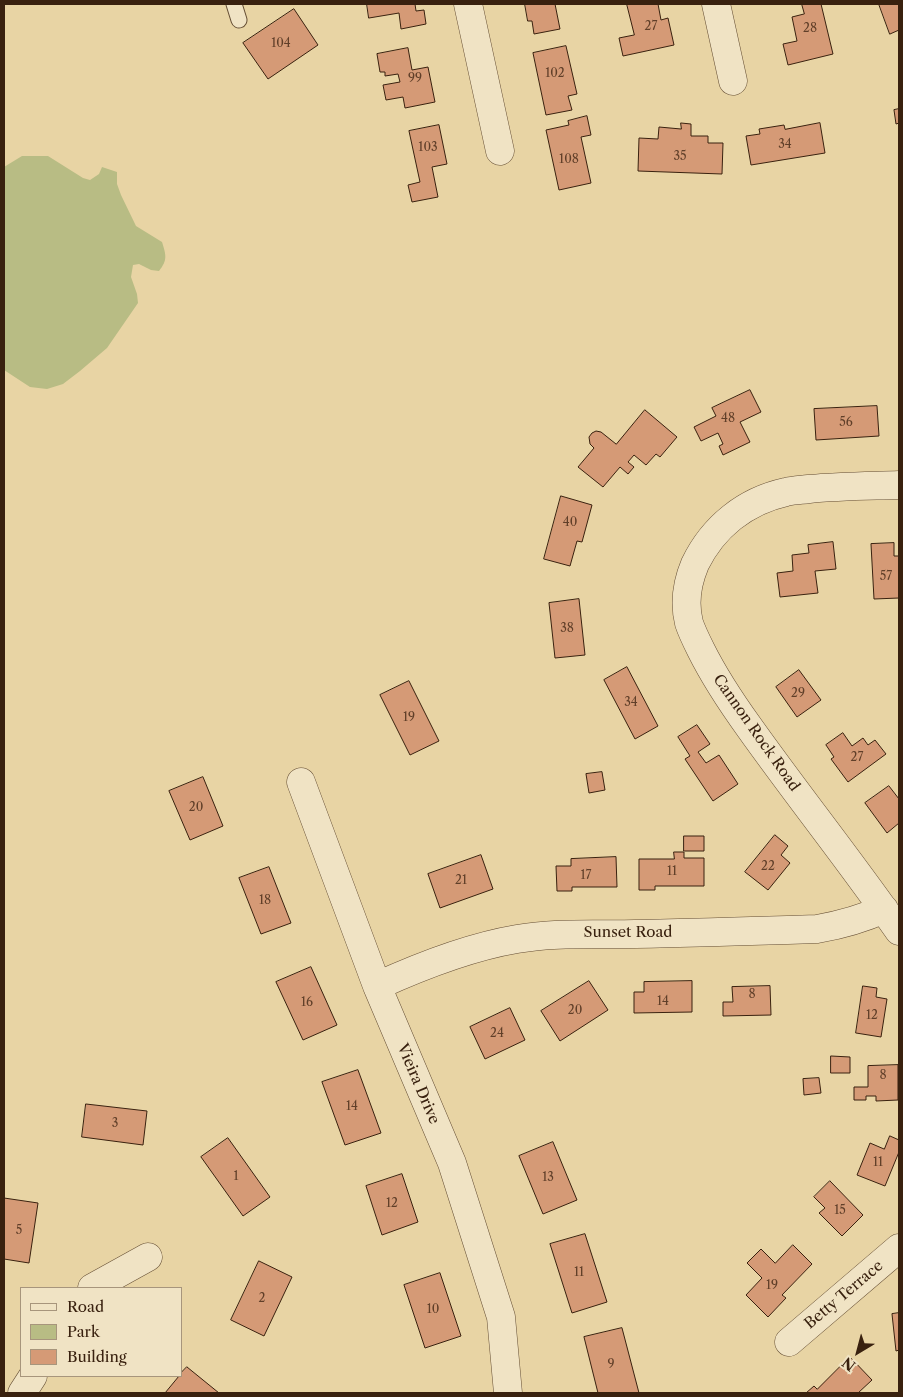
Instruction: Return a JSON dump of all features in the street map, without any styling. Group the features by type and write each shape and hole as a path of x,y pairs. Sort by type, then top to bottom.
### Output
{"street":[{"path":"468,4 500,152"},
{"path":"716,4 733,81"},
{"name":"Cannon Rock Road","path":"899,485 837,486 786,492 758,501 726,521 708,541 690,575 686,596 689,623 722,689 899,931"},
{"name":"Vieira Drive","path":"301,782 377,986 452,1163 501,1316 508,1393"},
{"name":"Sunset Road","path":"377,986 418,967 498,942 519,938 586,933 633,934 817,929 869,916 884,909"},
{"name":"Betty Terrace","path":"789,1342 899,1248"},
{"path":"94,1287 148,1257"},
{"path":"22,1393 31,1377"}],"lane":[{"path":"234,4 239,20"}],"green space":[{"path":"22,156 48,156 83,178 90,180 99,174 102,167 117,172 117,184 136,226 162,242 165,254 164,264 159,271 151,270 139,264 133,265 131,277 138,303 107,348 63,384 47,389 30,387 4,370 4,167"}],"building":[{"path":"367,4 415,4 416,11 424,10 426,24 401,29 399,13 369,18"},
{"path":"525,4 555,4 560,29 534,34 532,21 528,21"},
{"path":"627,4 658,4 661,20 668,18 674,45 623,56 619,38 634,35"},
{"path":"802,4 821,4 833,54 788,65 783,44 797,41 792,17 804,14"},
{"path":"879,4 899,4 899,30 890,34"},
{"path":"294,9 318,45 268,79 243,43"},
{"path":"566,46 577,94 568,96 572,110 546,115 533,53"},
{"path":"408,48 412,70 428,67 435,102 405,108 403,97 386,100 383,85 400,82 398,74 385,76 385,72 380,72 377,54"},
{"path":"899,109 899,123 896,124 894,110"},
{"path":"587,116 591,135 581,137 591,183 559,190 546,130 569,125 568,121"},
{"path":"681,123 691,124 691,136 708,136 708,143 723,143 722,174 638,171 639,138 658,139 659,127 681,129"},
{"path":"820,123 825,153 751,165 746,136 760,134 759,129 784,125 785,129"},
{"path":"439,125 447,164 432,167 438,197 412,202 408,185 420,182 409,131"},
{"path":"750,390 761,412 740,422 750,442 723,455 719,446 723,444 718,433 701,441 694,427 716,416 712,408"},
{"path":"877,406 879,436 816,440 814,409"},
{"path":"645,410 677,437 660,457 656,454 646,465 634,455 628,462 634,467 628,474 620,467 603,487 578,467 594,448 590,444 589,437 592,433 596,431 601,432 616,444"},
{"path":"561,496 592,505 582,542 577,541 570,566 544,559"},
{"path":"833,542 836,569 815,571 818,593 780,597 777,573 793,571 792,555 809,553 808,545"},
{"path":"894,543 894,556 899,556 899,598 874,599 871,544"},
{"path":"579,599 585,655 555,658 549,603"},
{"path":"627,667 658,726 635,739 604,680"},
{"path":"799,670 821,700 797,717 776,687"},
{"path":"409,681 439,741 410,755 380,695"},
{"path":"697,725 710,744 698,752 706,763 719,755 738,784 713,801 685,759 690,756 678,737"},
{"path":"843,733 852,746 863,738 868,745 875,740 886,754 848,782 831,759 834,757 826,745"},
{"path":"602,772 605,790 589,793 586,774"},
{"path":"203,777 223,826 190,840 169,791"},
{"path":"889,786 899,799 899,823 887,833 865,803"},
{"path":"775,835 788,846 781,855 790,863 768,890 745,872"},
{"path":"684,836 704,836 704,851 684,851"},
{"path":"674,852 684,852 684,858 704,858 704,886 655,886 655,890 639,890 639,859 674,859"},
{"path":"481,855 493,889 440,908 428,874"},
{"path":"616,857 617,887 572,887 572,891 557,891 556,866 571,866 571,859"},
{"path":"269,867 291,923 261,934 239,878"},
{"path":"311,967 337,1025 303,1040 276,982"},
{"path":"589,981 608,1010 560,1041 541,1011"},
{"path":"692,981 692,1012 634,1013 634,992 644,992 644,982"},
{"path":"770,986 771,1015 723,1016 723,1002 733,1002 732,987"},
{"path":"863,986 877,988 876,997 887,999 881,1037 856,1033"},
{"path":"510,1008 525,1040 485,1059 470,1027"},
{"path":"831,1056 850,1057 850,1073 831,1073"},
{"path":"898,1065 898,1100 876,1101 876,1096 866,1096 866,1100 854,1100 854,1087 868,1087 868,1066"},
{"path":"358,1070 381,1133 345,1145 322,1082"},
{"path":"819,1078 821,1093 804,1095 803,1079"},
{"path":"86,1104 147,1111 143,1145 82,1137"},
{"path":"890,1136 899,1140 899,1152 885,1186 857,1175 870,1143 884,1149"},
{"path":"228,1138 270,1197 243,1216 201,1157"},
{"path":"553,1142 577,1200 543,1214 519,1156"},
{"path":"402,1174 418,1222 382,1235 366,1186"},
{"path":"830,1181 863,1215 842,1236 819,1213 825,1208 814,1197"},
{"path":"4,1198 38,1203 29,1263 4,1259"},
{"path":"585,1234 607,1302 572,1313 550,1244"},
{"path":"793,1245 812,1264 782,1295 786,1298 768,1317 746,1295 762,1278 747,1263 761,1249 775,1263"},
{"path":"259,1261 292,1277 264,1336 231,1320"},
{"path":"440,1273 461,1336 425,1348 404,1285"},
{"path":"899,1313 899,1350 896,1351 892,1314"},
{"path":"622,1328 639,1393 598,1393 584,1337"},
{"path":"850,1357 872,1380 858,1393 806,1393 814,1386 817,1389"},
{"path":"187,1367 219,1393 165,1393 178,1377 182,1377 182,1372"}]}
